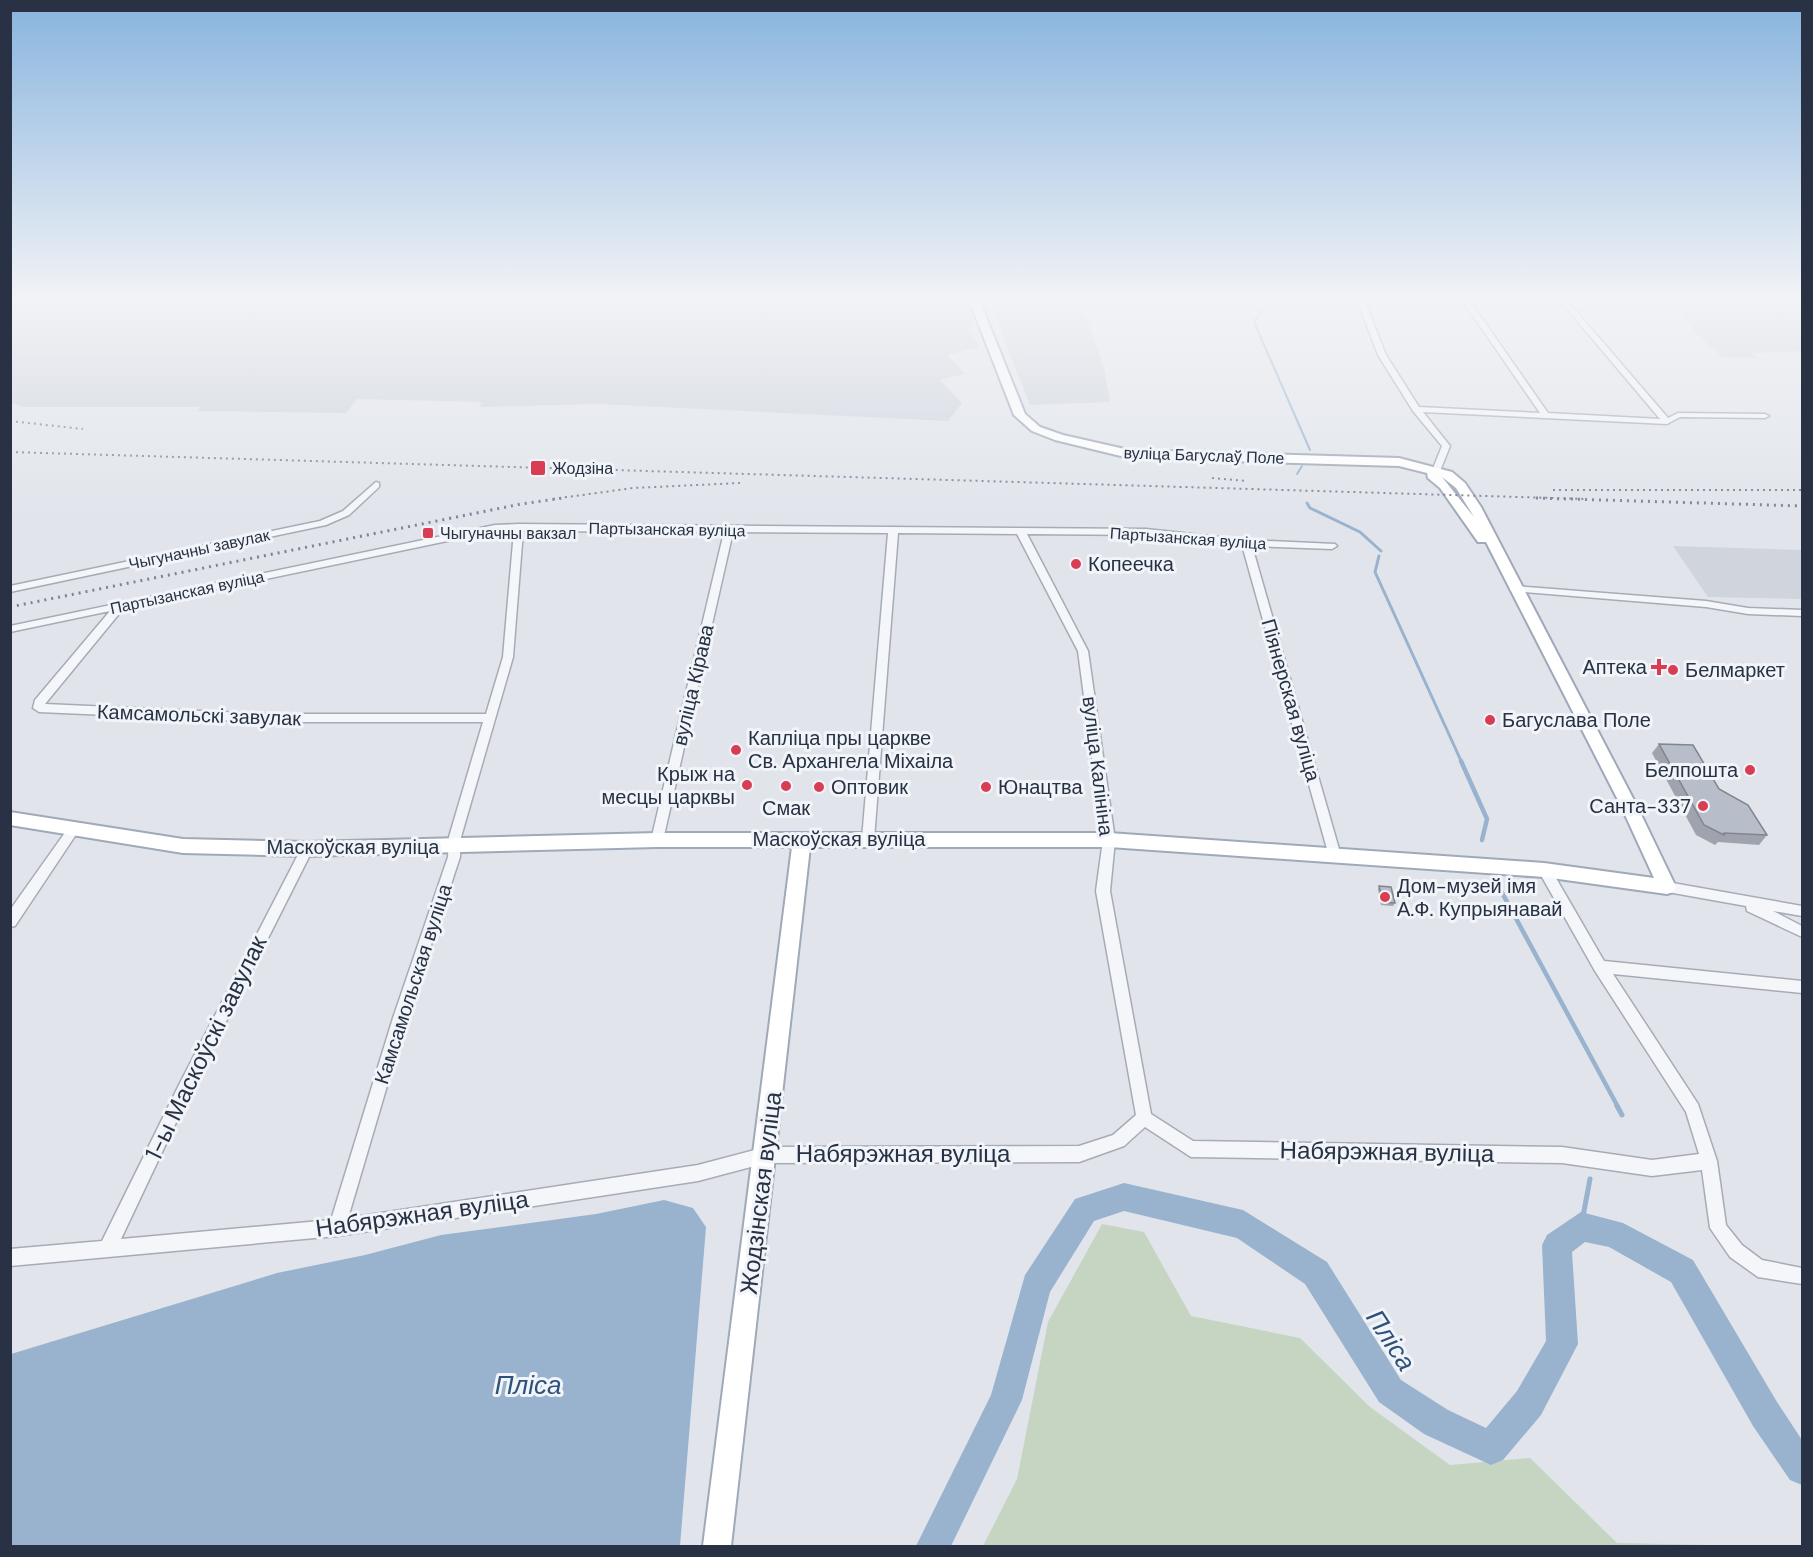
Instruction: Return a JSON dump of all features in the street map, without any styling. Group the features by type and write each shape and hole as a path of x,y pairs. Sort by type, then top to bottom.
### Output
{"main road":[{"name":"вуліца Багуслаў Поле","path":"1002,370 1020,415 1036,429 1059,438 1129,454 1414,464 1448,475 1461,486 1475,507 1515,590 1629,806 1668,887"},
{"name":"вуліца Багуслаў Поле","path":"1379,462 1414,468 1440,480 1470,524 1500,558"},
{"name":"Маскоўская вуліца","path":"10,818 183,846 306,849 657,840 868,838 1109,840 1544,870 1668,887"},
{"name":"Жодзінская вуліца","path":"717,1541 766,1155 802,840"}],"street":[{"path":"1391,370 1416,409 1446,446 1436,471"},
{"path":"1513,370 1545,416"},
{"path":"1622,370 1667,422"},
{"path":"1416,409 1667,422 1678,415 1765,416"},
{"name":"Чыгуначны завулак","path":"10,589 323,523 346,513 376,486"},
{"name":"Партызанская вуліца","path":"10,629 453,536 519,527 1146,532 1246,543 1332,546"},
{"name":"Камсамольская вуліца","path":"337,1228 400,1018 454,858 454,846 508,657 519,527"},
{"name":"вуліца Кірава","path":"657,840 729,530"},
{"path":"868,838 893,531"},
{"name":"вуліца Калініна","path":"1021,532 1083,651 1109,840 1103,891 1144,1118"},
{"name":"Піянерская вуліца","path":"1246,543 1335,856"},
{"path":"1515,590 1706,604 1748,611 1803,613"},
{"name":"Камсамольскі завулак","path":"120,606 39,703 39,708 266,718 491,718"},
{"path":"10,922 73,830"},
{"name":"1-ы Маскоўскі завулак","path":"108,1248 184,1090 306,849"},
{"path":"1544,870 1600,967 1693,1109 1709,1161 1718,1228 1736,1251 1758,1268 1803,1276"},
{"path":"1668,887 1803,911"},
{"path":"1741,901 1803,932"},
{"path":"1600,967 1803,987"},
{"name":"Набярэжная вуліца","path":"10,1258 337,1228 698,1173 766,1155 1079,1154 1118,1141 1144,1118 1191,1149 1562,1155 1652,1168 1709,1161"}],"shaded area":[{"path":"11,370 961,370 965,374 940,380 962,403 948,421 599,404 479,407 482,402 357,399 346,413 197,411 200,407 24,407 11,403"},
{"path":"1016,370 1104,370 1110,402 1030,405"},
{"path":"1673,546 1802,550 1802,599 1708,597"}],"green space":[{"path":"1102,1224 1144,1232 1191,1316 1300,1338 1370,1407 1450,1465 1530,1458 1617,1543 1765,1546 983,1546 1017,1479 1048,1322"}],"water":[{"name":"Пліса","path":"664,1200 693,1208 706,1227 680,1546 11,1546 11,1354 277,1273 365,1255 441,1235 596,1214"}],"building":[{"path":"1659,744 1693,745 1719,789 1748,805 1767,835 1724,833 1724,835 1704,825"},
{"name":"Дом-музей імя А.Ф. Купрыянавай","path":"1379,886 1391,887 1395,903 1383,902"}],"waterway":[{"path":"1275,370 1310,450"},
{"path":"1297,474 1302,466"},
{"path":"1307,503 1310,508 1360,532 1381,551"},
{"path":"1379,556 1375,572 1462,763"},
{"path":"1461,761 1487,819 1482,840"},
{"path":"1499,887 1618,1107"},
{"path":"1617,1106 1622,1115"},
{"path":"1581,1227 1590,1179"},
{"name":"Пліса","path":"933,1546 1006,1400 1036,1286 1085,1209 1124,1197 1243,1225 1316,1273 1390,1391 1436,1422 1491,1448 1529,1403 1562,1344 1557,1245 1581,1227 1613,1233 1682,1271 1765,1414 1802,1468"}],"railway":[{"path":"10,421 83,429"},
{"path":"10,452 1586,499"},
{"path":"1212,478 1247,481"},
{"path":"553,499 633,488 740,483"},
{"path":"1553,490 1802,490"},
{"path":"10,607 521,504 563,498"},
{"path":"1536,498 1802,506"}],"place":[{"name":"Жодзіна","path":"538,468"},
{"name":"Чыгуначны вакзал","path":"428,533"},
{"name":"Копеечка","path":"1076,564"},
{"name":"Аптека","path":"1659,667"},
{"name":"Белмаркет","path":"1673,670"},
{"name":"Багуслава Поле","path":"1490,720"},
{"name":"Капліца пры царкве Св. Архангела Міхаіла","path":"736,750"},
{"name":"Белпошта","path":"1750,770"},
{"name":"Крыж на месцы царквы","path":"747,785"},
{"name":"Смак","path":"786,786"},
{"name":"Оптовик","path":"819,787"},
{"name":"Юнацтва","path":"986,787"},
{"name":"Санта-337","path":"1703,806"},
{"name":"Дом-музей імя А.Ф. Купрыянавай","path":"1385,897"}]}
